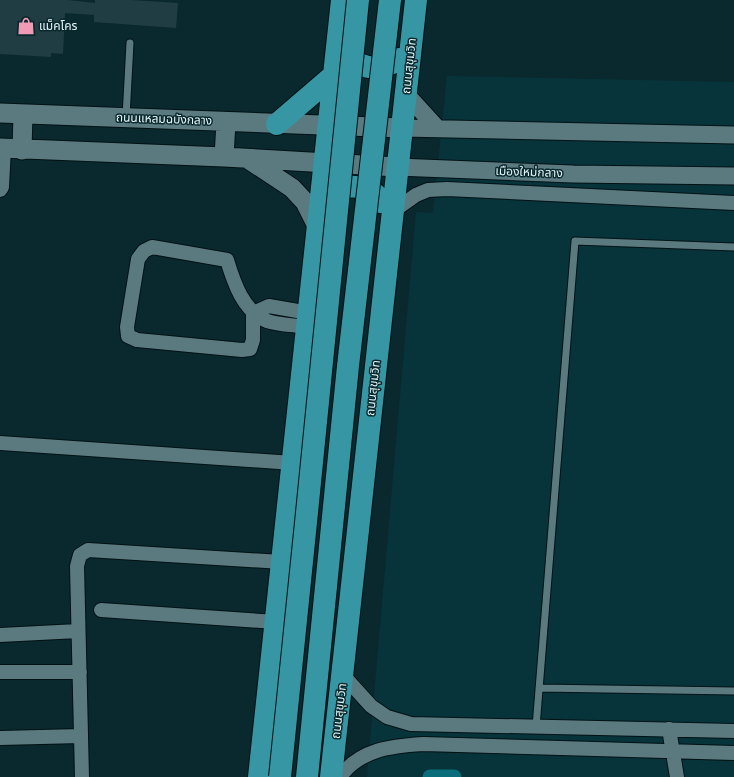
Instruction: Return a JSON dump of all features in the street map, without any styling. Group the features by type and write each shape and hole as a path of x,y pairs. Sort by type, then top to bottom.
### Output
{"highway":[{"path":"259,777 342,0"},
{"path":"280,777 321,368 336,236 358,0"},
{"name":"ถนนสุขุมวิท","path":"307,777 348,366 390,0"},
{"name":"ถนนสุขุมวิท","path":"332,777 344,675 389,238 416,0"},
{"path":"338,34 348,56 360,65 375,68 390,65 401,58 410,47"},
{"path":"277,124 334,75"},
{"path":"318,225 334,193 346,186 354,186 372,191 378,196 386,217 389,238"},
{"path":"283,556 290,541 298,535 317,530 337,534 345,540 356,558"}],"main road":[{"name":"ถนนแหลมฉบังกลาง","path":"0,113 329,126"},
{"path":"23,114 9,149 325,162"},
{"path":"224,157 226,122"},
{"path":"329,126 402,128"},
{"path":"245,158 292,188 305,202 318,225"},
{"name":"เมืองใหม่กลาง","path":"325,162 397,166"}],"street":[{"path":"406,94 437,128"},
{"path":"402,128 734,135"},
{"path":"0,190 2,187 9,149"},
{"name":"เมืองใหม่กลาง","path":"397,166 573,174 734,176"},
{"path":"392,212 416,195 428,190 447,189 734,203"},
{"path":"253,313 253,340 250,349 242,350 137,340 128,336 126,328 138,259 144,251 152,247 227,260 235,286 253,313 268,321 308,320"},
{"path":"0,443 293,464"},
{"path":"82,777 77,566 80,555 88,550 283,556"},
{"path":"100,610 276,622"},
{"path":"0,635 78,631"},
{"path":"0,672 80,672"},
{"path":"344,675 371,706 387,717 411,724 734,731"},
{"path":"669,729 677,777"},
{"path":"0,738 81,736"},
{"path":"340,777 361,756 383,748 403,745 734,753"}],"lane":[{"path":"126,118 130,43"},
{"path":"536,727 575,241 734,247"},
{"path":"539,688 734,691"}],"shaded area":[{"path":"447,76 734,82 734,777 367,777 416,212 433,213"}],"building":[{"path":"0,0 68,0 95,3 95,0 131,0 178,3 176,28 94,22 94,15 65,13 63,54 51,53 51,57 0,54"}],"waterway":[{"path":"430,777 454,777"}],"place":[{"name":"แม็คโคร","path":"26,26"}]}
